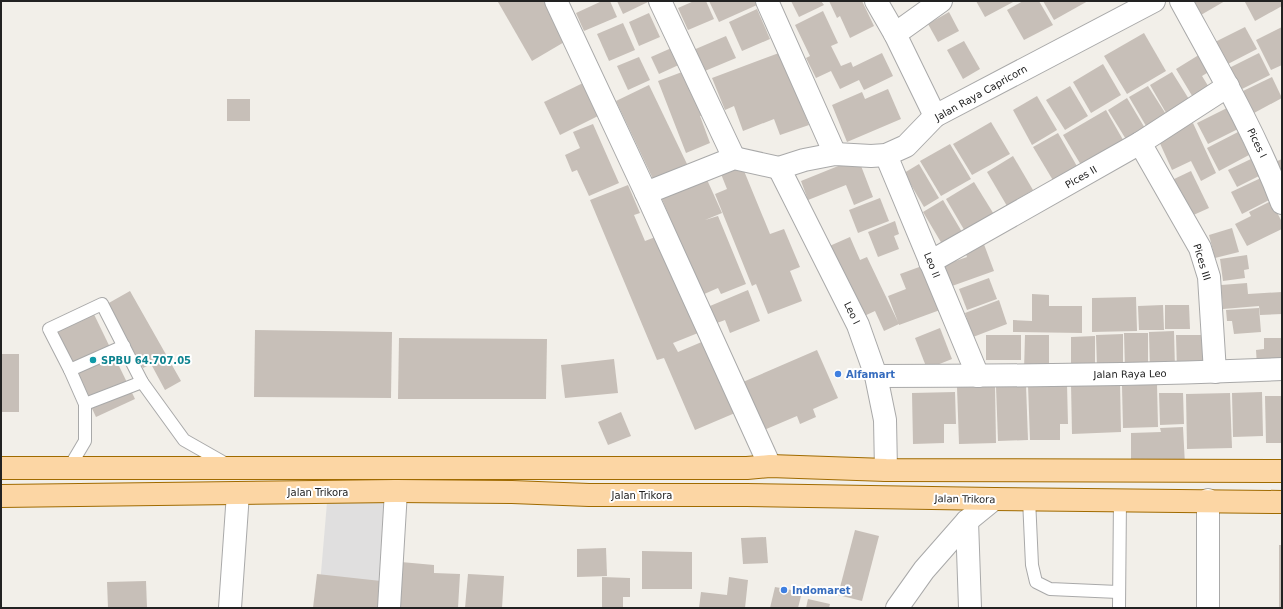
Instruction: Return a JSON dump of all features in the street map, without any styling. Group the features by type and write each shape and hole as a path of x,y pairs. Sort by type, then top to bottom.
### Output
{"main road":[{"path":"1,468 747,468 770,466 886,470 1282,471"},
{"path":"746,495 747,468"},
{"path":"1217,501 1228,471"},
{"name":"Jalan Trikora","path":"1,496 396,491 512,492 589,495 746,495 1282,502"}],"street":[{"path":"556,1 646,193 770,466"},
{"path":"660,1 734,158"},
{"path":"767,1 836,154"},
{"path":"876,1 895,34 935,116"},
{"path":"895,34 941,1"},
{"name":"Jalan Raya Capricorn","path":"779,168 804,160 836,154 871,156 886,155 906,146 935,116 1154,1"},
{"name":"Pices I","path":"1181,1 1235,99 1267,164 1282,203"},
{"name":"Pices II","path":"930,262 1140,143 1228,86"},
{"name":"Pices III","path":"1140,143 1200,248 1209,277 1215,372"},
{"name":"Leo II","path":"886,155 978,376"},
{"path":"646,193 734,158 779,168"},
{"name":"Leo I","path":"779,168 858,325 876,376 885,420 886,470"},
{"name":"Jalan Raya Leo","path":"876,376 978,376 1215,372 1282,369"},
{"path":"389,608 396,491"},
{"path":"230,608 238,493"},
{"path":"897,608 924,570 967,521 994,499"},
{"path":"1208,608 1217,501"},
{"path":"967,521 970,608"}],"lane":[{"path":"69,468 85,441 85,404 49,329 102,304 142,382 184,440 234,469"},
{"path":"70,370 124,346"},
{"path":"85,404 142,382"},
{"path":"1029,499 1032,565 1036,582 1050,589 1118,592"},
{"path":"1119,608 1120,499"}],"shaded area":[{"path":"328,491 396,491 397,608 318,608"}],"building":[{"path":"548,1 566,41 532,61 498,2"},
{"path":"602,1 610,1 617,17 584,31 576,13"},
{"path":"617,1 647,1 648,2 623,14"},
{"path":"694,1 706,1 714,19 688,30 678,8"},
{"path":"709,1 756,1 757,5 719,22"},
{"path":"791,1 821,1 824,5 799,17"},
{"path":"829,1 862,1 874,26 850,38 840,16 837,18"},
{"path":"976,1 1015,1 985,17"},
{"path":"1023,1 1039,1 1053,25 1024,40 1007,10"},
{"path":"1043,1 1088,1 1054,20"},
{"path":"1183,1 1225,1 1194,19"},
{"path":"1282,1 1282,6 1255,21 1245,2"},
{"path":"757,9 770,39 742,51 729,22"},
{"path":"823,11 838,43 831,46 841,66 851,62 853,67 882,53 893,76 864,90 859,80 840,89 831,71 816,78 806,58 810,56 795,25"},
{"path":"949,12 959,31 938,42 928,24"},
{"path":"649,13 660,37 639,46 629,22"},
{"path":"623,23 635,50 609,61 597,34"},
{"path":"1245,27 1257,49 1226,65 1215,42"},
{"path":"1282,27 1282,65 1271,70 1256,40"},
{"path":"1144,33 1166,71 1127,94 1104,56"},
{"path":"726,36 736,58 700,73 691,51"},
{"path":"964,41 980,69 963,79 947,50"},
{"path":"676,46 683,63 659,74 651,57"},
{"path":"787,50 793,84 809,125 780,135 774,119 743,131 734,106 725,110 712,78"},
{"path":"1202,53 1212,70 1202,76 1210,89 1194,99 1176,69"},
{"path":"1259,53 1270,75 1238,91 1227,69"},
{"path":"639,57 650,80 628,90 617,66"},
{"path":"1103,64 1121,95 1091,113 1073,82"},
{"path":"690,69 707,114 700,116 710,143 686,153 658,81"},
{"path":"1172,72 1192,104 1169,118 1150,85"},
{"path":"1272,77 1282,98 1254,113 1243,91"},
{"path":"583,83 600,115 560,135 544,102"},
{"path":"649,85 687,164 653,179 616,101"},
{"path":"1070,86 1088,116 1065,130 1046,100"},
{"path":"1148,86 1169,119 1149,131 1129,97"},
{"path":"888,89 901,119 847,142 832,105 862,92 865,99"},
{"path":"1037,96 1057,130 1032,145 1013,110"},
{"path":"1127,98 1146,130 1127,141 1108,110"},
{"path":"227,99 250,99 250,121 227,121"},
{"path":"1231,106 1242,127 1208,144 1197,123"},
{"path":"1106,110 1126,145 1084,170 1063,135"},
{"path":"991,122 1010,154 972,175 953,144"},
{"path":"1193,123 1216,173 1201,181 1191,161 1172,170 1158,139"},
{"path":"593,124 619,183 589,196 577,170 572,172 565,155 580,148 573,132"},
{"path":"1238,132 1249,155 1219,171 1207,148"},
{"path":"1058,133 1078,168 1054,182 1033,147"},
{"path":"950,144 971,179 941,196 920,161"},
{"path":"1013,156 1033,190 1007,206 987,172"},
{"path":"858,158 873,197 854,205 846,185 808,200 801,181"},
{"path":"1253,158 1261,175 1237,187 1228,170"},
{"path":"1282,159 1282,175 1275,162"},
{"path":"919,164 939,198 924,207 904,173"},
{"path":"742,166 770,234 784,229 800,267 790,271 802,301 768,314 756,284 752,286 715,194 727,189 721,174"},
{"path":"1191,171 1209,208 1189,217 1172,180"},
{"path":"704,173 722,213 705,220 718,216 746,284 721,294 718,288 702,295 659,192"},
{"path":"1263,177 1273,198 1242,214 1231,192"},
{"path":"974,182 995,216 966,233 946,199"},
{"path":"628,185 640,213 634,215 645,241 658,236 698,333 673,343 678,352 704,341 735,413 695,430 664,358 657,360 590,200"},
{"path":"880,198 889,221 858,233 849,210"},
{"path":"943,200 962,232 942,244 923,212"},
{"path":"1271,201 1282,222 1282,229 1247,246 1235,224 1251,216 1249,212"},
{"path":"895,221 899,234 894,236 899,249 878,257 868,232"},
{"path":"1232,228 1239,252 1215,258 1209,235"},
{"path":"850,237 860,260 867,257 898,322 888,296 906,289 900,274 922,266 940,310 899,324 884,331 875,311 862,317 825,248"},
{"path":"982,239 994,271 952,286 944,265 967,257 963,246"},
{"path":"1247,255 1249,269 1244,270 1245,278 1223,281 1220,259"},
{"path":"989,278 997,299 967,310 959,289"},
{"path":"1247,283 1248,294 1282,292 1282,314 1260,315 1259,306 1223,309 1221,285"},
{"path":"748,290 760,321 730,333 725,320 717,323 710,306"},
{"path":"130,291 181,381 165,390 151,364 143,368 107,304"},
{"path":"1032,294 1049,295 1049,306 1082,306 1082,333 1013,332 1013,320 1032,321"},
{"path":"1136,297 1137,331 1092,332 1092,298"},
{"path":"999,300 1007,324 973,337 965,313"},
{"name":"SPBU 64.707.05","path":"89,304 135,399 96,417 51,322"},
{"path":"1163,305 1164,330 1139,330 1138,306"},
{"path":"1165,305 1189,305 1190,329 1165,329"},
{"path":"1259,308 1261,332 1234,334 1232,321 1227,321 1226,310"},
{"path":"940,328 952,359 927,369 915,338"},
{"path":"255,330 392,332 391,398 254,397"},
{"path":"1174,331 1175,369 1150,369 1149,332"},
{"path":"1124,333 1148,333 1148,368 1125,369"},
{"path":"1123,334 1123,367 1097,368 1096,335"},
{"path":"986,335 1021,335 1021,360 986,360"},
{"path":"1025,335 1049,335 1049,372 1024,371"},
{"path":"1176,335 1205,335 1206,371 1177,371"},
{"path":"1095,336 1095,368 1071,368 1071,337"},
{"path":"399,338 547,339 546,399 398,399"},
{"path":"1264,338 1282,338 1282,369 1257,366 1256,350 1264,349"},
{"path":"817,350 838,398 813,409 816,417 800,424 797,416 764,430 743,382"},
{"path":"1,354 19,354 19,412 1,412"},
{"path":"614,359 618,393 565,398 561,365"},
{"path":"1120,383 1121,432 1072,434 1071,384"},
{"path":"1067,384 1068,424 1060,424 1060,440 1030,440 1028,385"},
{"path":"1157,384 1158,427 1123,428 1122,386"},
{"path":"1026,385 1028,440 998,441 996,386"},
{"path":"995,386 996,443 959,444 957,387"},
{"path":"955,392 956,424 944,424 944,443 913,444 912,393"},
{"path":"1262,392 1263,436 1233,437 1232,393"},
{"path":"1159,393 1183,393 1184,424 1160,425"},
{"path":"1230,393 1232,448 1187,449 1186,394"},
{"path":"1265,396 1282,396 1282,443 1266,443"},
{"path":"621,412 631,436 608,445 598,422"},
{"path":"1183,427 1185,465 1131,467 1131,433 1161,432 1160,428"},
{"path":"855,530 879,536 862,601 838,595"},
{"path":"766,537 768,563 743,564 741,538"},
{"path":"1279,545 1282,545 1282,608 1279,608"},
{"path":"606,548 607,576 577,577 577,549"},
{"path":"642,551 692,552 692,589 642,589"},
{"path":"401,562 434,565 434,573 460,574 458,608 398,608"},
{"path":"317,574 381,581 378,608 313,608"},
{"path":"468,574 504,576 502,608 465,608"},
{"path":"602,577 630,578 630,597 623,597 623,608 602,608"},
{"path":"729,577 748,580 745,608 699,608 701,592 727,595"},
{"path":"146,581 147,608 108,608 107,582"},
{"path":"775,587 802,592 798,608 770,608"},
{"path":"808,599 830,604 829,608 806,608"}],"place":[{"name":"SPBU 64.707.05","path":"93,360"},
{"name":"Alfamart","path":"838,374"},
{"name":"Indomaret","path":"784,590"}]}
